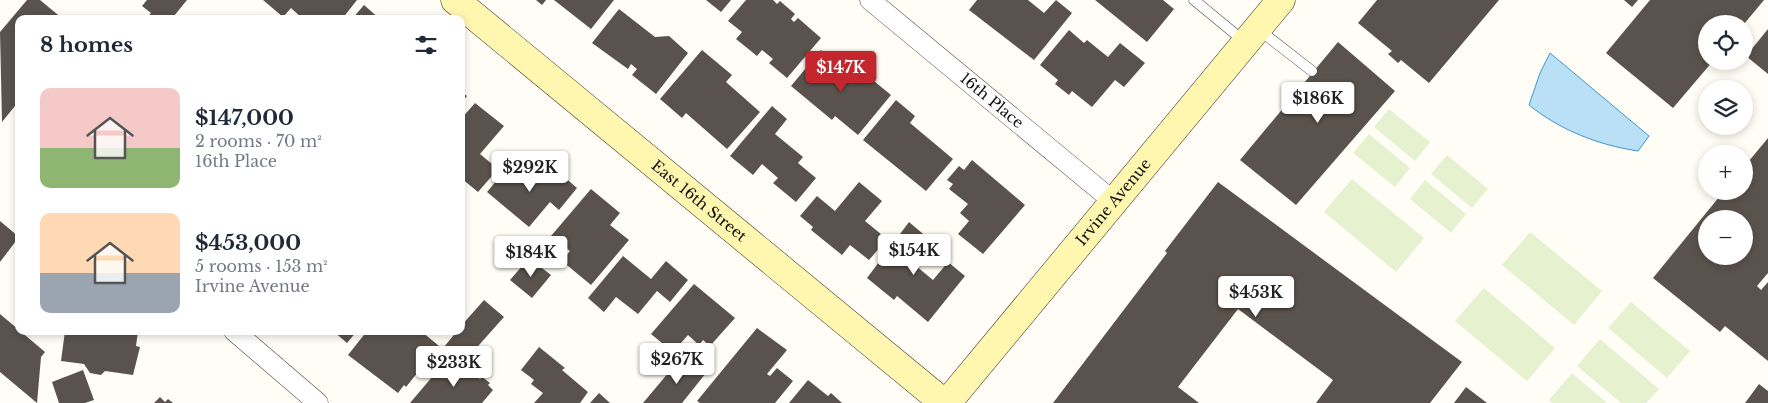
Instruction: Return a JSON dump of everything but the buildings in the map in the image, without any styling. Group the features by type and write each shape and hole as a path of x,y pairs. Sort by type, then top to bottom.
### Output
{"street":[{"name":"East 16th Street","path":"455,0 945,403"},
{"name":"16th Place","path":"870,0 1113,202"},
{"name":"Irvine Avenue","path":"945,403 1281,0"},
{"path":"239,335 318,403"}],"lane":[{"path":"1194,0 1312,71"}],"green space":[{"path":"1389,109 1430,142 1415,161 1374,127"},
{"path":"1369,134 1410,168 1395,187 1353,153"},
{"path":"1447,155 1488,189 1472,208 1431,174"},
{"path":"1352,179 1424,238 1396,272 1324,212"},
{"path":"1425,180 1466,214 1451,233 1410,199"},
{"path":"1530,232 1602,291 1574,325 1502,265"},
{"path":"1484,288 1555,348 1527,381 1455,321"},
{"path":"1631,302 1690,351 1667,378 1608,328"},
{"path":"1600,339 1659,389 1646,403 1621,403 1577,366"},
{"path":"1572,373 1607,403 1552,403 1549,400"}],"water":[{"path":"1550,53 1649,136 1638,151 1608,145 1580,135 1553,122 1529,105 1540,73"}]}
